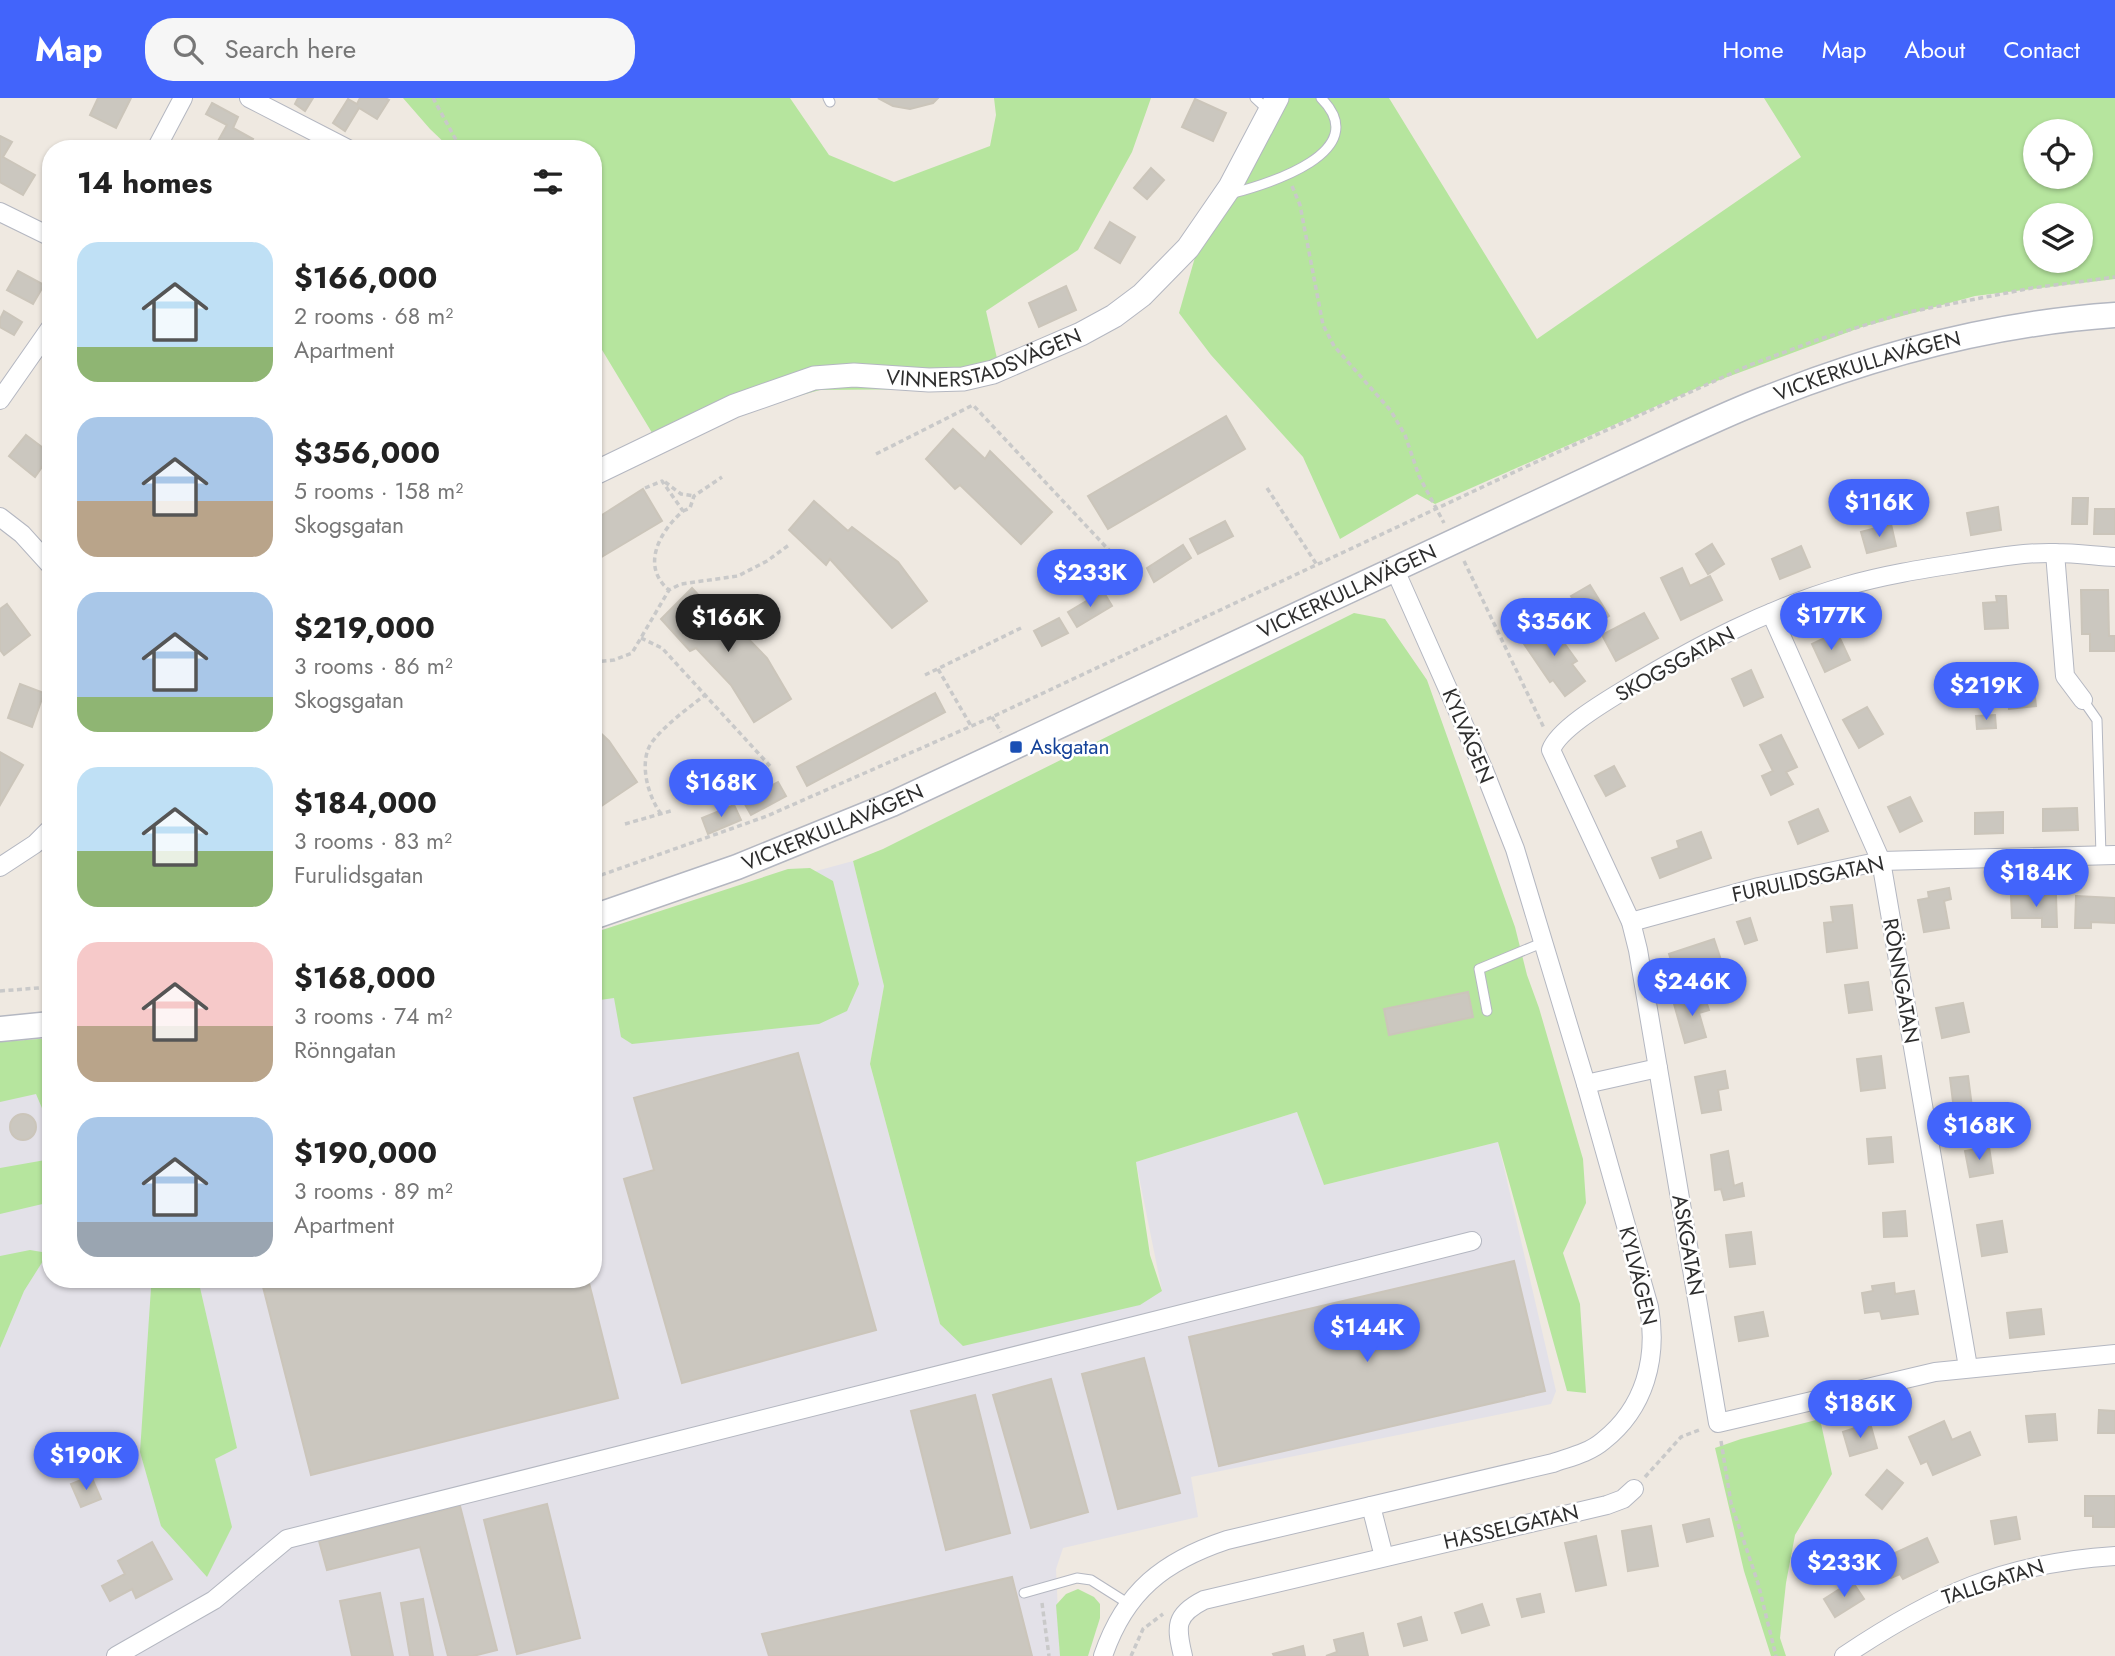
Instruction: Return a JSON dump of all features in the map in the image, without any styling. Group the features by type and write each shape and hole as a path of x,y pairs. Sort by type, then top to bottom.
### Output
{"main road":[{"name":"VICKERKULLAVÄGEN","path":"602,914 737,867 892,804 1682,435 1770,397 1917,348 2009,329 2115,315"},
{"path":"0,1028 42,1025"}],"street":[{"path":"161,140 183,98"},
{"path":"249,98 331,140"},
{"name":"VINNERSTADSVÄGEN","path":"602,470 734,406 814,378 854,375 929,380 963,379 1002,368 1081,334 1114,316 1163,276 1188,248 1226,195 1267,103"},
{"path":"0,212 42,233"},
{"path":"0,400 42,340"},
{"path":"0,517 22,534 42,556"},
{"path":"2054,553 2066,676 2083,701"},
{"name":"SKOGSGATAN","path":"1553,745 1579,721 1627,688 1709,642 1772,613 1847,586 1908,571 1988,559 2054,553 2115,557"},
{"name":"KYLVÄGEN","path":"1103,1656 1129,1604 1158,1574 1191,1553 1227,1541 1553,1463 1591,1449 1603,1442 1615,1429 1644,1384 1653,1346 1649,1307 1544,942 1515,849 1483,768 1395,570"},
{"name":"RÖNNGATAN","path":"1772,613 1881,862 1968,1367"},
{"name":"ASKGATAN","path":"1553,745 1552,757 1631,922 1718,1423"},
{"path":"0,867 42,837"},
{"name":"FURULIDSGATAN","path":"1631,922 1759,887 1881,862 2108,855"},
{"path":"1586,1084 1657,1068"},
{"path":"116,1656 214,1600 288,1539 1472,1241"},
{"path":"1718,1423 1934,1372 2115,1354"},
{"name":"HASSELGATAN","path":"1182,1616 1192,1606 1221,1595 1607,1505 1623,1499 1634,1489"},
{"path":"1371,1506 1384,1557"},
{"name":"TALLGATAN","path":"1844,1656 1910,1614 1942,1597 1979,1583 2016,1570 2115,1556"},
{"path":"1182,1616 1177,1634 1183,1656"}],"lane":[{"path":"1226,195 1288,174 1317,159 1328,149 1336,134 1336,122 1321,98"},
{"path":"2083,701 2097,720 2108,855"},
{"path":"1487,1011 1479,969 1544,942"},
{"path":"1024,1593 1077,1578 1090,1580 1129,1604"}],"path":[{"path":"433,98 456,140"},
{"path":"1288,174 1300,205 1323,325 1334,346 1391,411 1405,435 1419,476 1455,542 1553,745"},
{"path":"602,875 767,816 992,717 1699,387 1817,340 1946,303 2072,281 2115,277"},
{"path":"876,454 972,405 1122,564"},
{"path":"645,488 662,481 674,486 681,494 694,496 723,477"},
{"path":"662,481 683,511"},
{"path":"1267,488 1317,565"},
{"path":"668,590 661,583 654,564 663,531 683,511 691,508 694,496"},
{"path":"602,661 632,653 668,590 681,584 738,576 767,561 789,545"},
{"path":"925,675 1021,628"},
{"path":"641,638 662,648 770,766"},
{"path":"938,669 971,726"},
{"path":"661,814 653,803 647,783 645,760 651,743 680,714 705,695"},
{"path":"992,717 1002,733"},
{"path":"625,824 674,810"},
{"path":"0,991 42,988"},
{"path":"1634,1489 1681,1437 1718,1423 1731,1503 1758,1583 1776,1656"},
{"path":"1040,1587 1048,1656"},
{"path":"1130,1656 1143,1629 1152,1620 1161,1614 1182,1616"}],"shaded area":[{"path":"853,861 884,986 870,1064 940,1324 1162,1291 1136,1162 1297,1112 1324,1185 1498,1142 1556,1391 1551,1404 1191,1477 1198,1517 1063,1548 1056,1569 1060,1656 0,1656 0,1043 42,1041 42,1288 602,1288 602,930"}],"green space":[{"path":"403,98 790,98 829,155 894,182 990,146 996,115 994,98 1151,98 1132,152 1078,250 986,311 1000,371 930,389 820,390 729,415 660,446 602,350 602,140 442,140"},
{"path":"1278,98 1389,98 1537,339 1801,157 1764,98 2115,98 2115,279 1975,296 1862,327 1695,389 1435,504 1417,494 1340,539 1303,457 1211,355 1179,313 1204,226"},
{"path":"1354,613 1385,619 1427,680 1515,927 1583,1159 1586,1203 1563,1253 1580,1304 1586,1393 1567,1391 1498,1142 1324,1185 1297,1112 1136,1162 1150,1255 1162,1291 1140,1305 963,1346 940,1324 870,1064 884,986 853,861 883,849"},
{"path":"810,868 833,881 859,984 847,1011 819,1024 632,1044 621,1037 614,998 602,1000 602,930 788,869"},
{"path":"42,1039 42,1108 36,1094 0,1102 0,1042"},
{"path":"42,1161 42,1204 0,1214 0,1168"},
{"path":"30,1250 42,1252 42,1262 24,1291 0,1348 0,1256"},
{"path":"151,1288 200,1288 237,1448 215,1459 232,1527 207,1577 161,1526 140,1452"},
{"path":"1820,1419 1832,1474 1795,1535 1780,1638 1786,1656 1771,1656 1744,1571 1715,1448"},
{"path":"1078,1589 1094,1597 1100,1604 1100,1618 1088,1656 1060,1656 1056,1605 1066,1594"}],"building":[{"path":"98,98 131,98 116,128 90,115"},
{"path":"298,98 313,98 305,111 295,104"},
{"path":"360,98 389,100 377,119 359,108 345,131 333,123 348,99 357,104"},
{"path":"878,98 938,98 933,103 910,109 893,106"},
{"path":"1195,99 1226,113 1213,141 1182,127"},
{"path":"212,103 238,117 233,128 252,140 219,140 227,125 206,114"},
{"path":"0,136 12,142 3,157 35,175 23,195 0,182"},
{"path":"1151,168 1164,180 1147,199 1134,188"},
{"path":"1110,222 1135,237 1120,263 1095,248"},
{"path":"18,271 42,284 33,304 7,290"},
{"path":"1066,286 1076,310 1039,327 1029,303"},
{"path":"4,311 22,322 14,335 0,327"},
{"path":"1226,416 1245,449 1108,529 1088,496"},
{"path":"953,429 985,459 990,451 1052,512 1021,544 960,485 955,489 926,459"},
{"path":"26,435 42,447 42,467 35,477 9,456"},
{"path":"643,489 662,521 602,557 602,515"},
{"path":"2073,498 2088,498 2087,524 2072,524"},
{"path":"814,501 848,531 852,527 898,562 927,601 892,628 830,559 826,565 789,530"},
{"path":"1998,507 2001,530 1971,535 1967,513"},
{"path":"2095,509 2115,509 2115,534 2094,534"},
{"path":"1225,521 1233,536 1198,554 1190,539"},
{"path":"1891,524 1896,546 1867,553 1861,532"},
{"path":"1712,544 1724,564 1708,574 1696,554"},
{"path":"1183,545 1191,558 1154,582 1147,568"},
{"path":"1801,546 1810,567 1780,579 1772,559"},
{"path":"1682,568 1690,586 1710,576 1722,600 1681,620 1661,578"},
{"path":"1590,585 1609,616 1589,628 1571,596"},
{"path":"692,588 723,622 730,620 767,658 791,699 754,722 731,685 696,648 690,651 661,619"},
{"path":"2081,590 2108,590 2109,636 2115,636 2115,651 2090,651 2090,634 2082,634"},
{"path":"1103,591 1112,606 1077,627 1068,612"},
{"path":"1996,596 2006,596 2008,628 1985,629 1983,603 1997,602"},
{"path":"7,604 30,635 4,655 0,650 0,609"},
{"path":"1644,613 1658,638 1616,661 1602,635"},
{"path":"1059,618 1068,633 1042,646 1034,631"},
{"path":"1549,622 1577,661 1572,664 1585,681 1565,696 1553,680 1550,682 1522,641"},
{"path":"1837,632 1850,660 1825,672 1812,644"},
{"path":"1751,670 1763,697 1744,706 1732,679"},
{"path":"2033,680 2036,706 2009,709 2006,682"},
{"path":"20,684 42,692 32,727 8,718"},
{"path":"935,693 945,712 807,786 797,767"},
{"path":"1867,707 1883,734 1859,748 1843,720"},
{"path":"1995,715 1996,728 1977,729 1976,716"},
{"path":"602,734 609,741 637,782 602,806"},
{"path":"1781,735 1797,767 1786,772 1793,784 1771,795 1762,776 1773,771 1760,745"},
{"path":"0,752 23,765 0,805"},
{"path":"1614,766 1625,786 1606,796 1595,776"},
{"path":"778,782 786,796 751,815 743,801"},
{"path":"1910,797 1922,821 1900,832 1888,807"},
{"path":"734,805 741,820 708,834 702,818"},
{"path":"2077,808 2078,830 2043,831 2043,809"},
{"path":"1818,809 1828,831 1798,844 1789,822"},
{"path":"2003,812 2003,833 1975,834 1975,813"},
{"path":"1701,832 1711,858 1660,878 1652,858 1679,848 1677,841"},
{"path":"1949,888 1951,899 1944,901 1949,928 1924,932 1918,900 1929,898 1928,892"},
{"path":"2056,895 2057,927 2042,927 2042,918 2012,918 2011,896"},
{"path":"2076,896 2115,898 2115,923 2091,922 2091,928 2075,928"},
{"path":"1852,905 1857,948 1827,952 1824,923 1833,922 1831,907"},
{"path":"1750,918 1757,940 1745,944 1737,922"},
{"path":"1714,939 1723,966 1704,973 1701,964 1675,972 1669,954"},
{"path":"1868,982 1872,1010 1849,1013 1845,985"},
{"path":"1468,992 1473,1017 1389,1035 1384,1009"},
{"path":"1704,995 1709,1010 1699,1013 1706,1037 1685,1043 1674,1004"},
{"path":"1963,1003 1969,1032 1942,1038 1936,1008"},
{"path":"798,1053 876,1330 682,1383 624,1179 654,1170 634,1098"},
{"path":"1881,1056 1885,1088 1861,1091 1857,1059"},
{"path":"1725,1071 1728,1088 1718,1090 1721,1110 1702,1113 1695,1077"},
{"path":"1968,1076 1973,1115 1955,1118 1950,1078"},
{"path":"23,1114 32,1118 36,1127 32,1136 23,1140 14,1136 10,1127 14,1118"},
{"path":"1891,1137 1893,1162 1869,1164 1867,1139"},
{"path":"1989,1147 1993,1173 1970,1177 1965,1151"},
{"path":"1728,1151 1734,1186 1742,1183 1744,1196 1724,1200 1721,1189 1715,1190 1711,1155"},
{"path":"1905,1211 1907,1236 1884,1237 1883,1213"},
{"path":"2002,1221 2007,1252 1982,1256 1977,1225"},
{"path":"1751,1232 1755,1264 1730,1267 1726,1235"},
{"path":"1514,1261 1545,1391 1219,1466 1189,1337"},
{"path":"1894,1283 1895,1294 1914,1291 1918,1314 1882,1319 1880,1311 1865,1313 1862,1293 1873,1291 1872,1286"},
{"path":"263,1288 590,1288 618,1398 311,1475"},
{"path":"2041,1309 2044,1334 2010,1338 2007,1313"},
{"path":"1763,1312 1768,1336 1739,1341 1735,1317"},
{"path":"1144,1358 1180,1493 1118,1509 1082,1374"},
{"path":"1051,1379 1088,1512 1031,1528 993,1395"},
{"path":"975,1395 1010,1533 946,1550 911,1411"},
{"path":"2099,1410 2115,1411 2115,1433 2098,1433"},
{"path":"2055,1414 2057,1440 2029,1442 2026,1416"},
{"path":"1944,1421 1952,1440 1970,1432 1980,1455 1933,1475 1927,1461 1921,1464 1909,1437"},
{"path":"1870,1423 1877,1448 1850,1456 1843,1432"},
{"path":"1887,1470 1903,1483 1882,1509 1866,1495"},
{"path":"91,1476 101,1499 81,1507 71,1484"},
{"path":"2085,1496 2115,1496 2115,1527 2093,1527 2093,1516 2085,1516"},
{"path":"547,1504 580,1638 517,1654 484,1520"},
{"path":"460,1506 497,1650 473,1656 448,1656 420,1547 327,1570 319,1541"},
{"path":"2016,1517 2020,1539 1995,1544 1991,1521"},
{"path":"1709,1519 1713,1536 1687,1542 1683,1525"},
{"path":"1651,1526 1658,1566 1628,1571 1622,1531"},
{"path":"1596,1536 1606,1585 1576,1591 1565,1543"},
{"path":"1927,1538 1938,1562 1903,1579 1900,1574 1891,1578 1882,1559"},
{"path":"152,1542 172,1579 136,1598 132,1589 110,1601 102,1586 125,1574 118,1561"},
{"path":"1012,1577 1032,1656 769,1656 762,1634"},
{"path":"1852,1581 1864,1599 1835,1617 1824,1599"},
{"path":"380,1593 393,1656 352,1656 340,1601"},
{"path":"1540,1594 1544,1612 1522,1617 1517,1599"},
{"path":"423,1599 433,1656 410,1656 401,1603"},
{"path":"1482,1604 1489,1625 1462,1633 1455,1613"},
{"path":"1421,1617 1427,1640 1404,1646 1398,1624"},
{"path":"1363,1633 1368,1656 1326,1656 1337,1652 1334,1640"},
{"path":"1303,1646 1305,1656 1273,1654"}],"place":[{"name":"Askgatan","path":"1016,747"}]}
